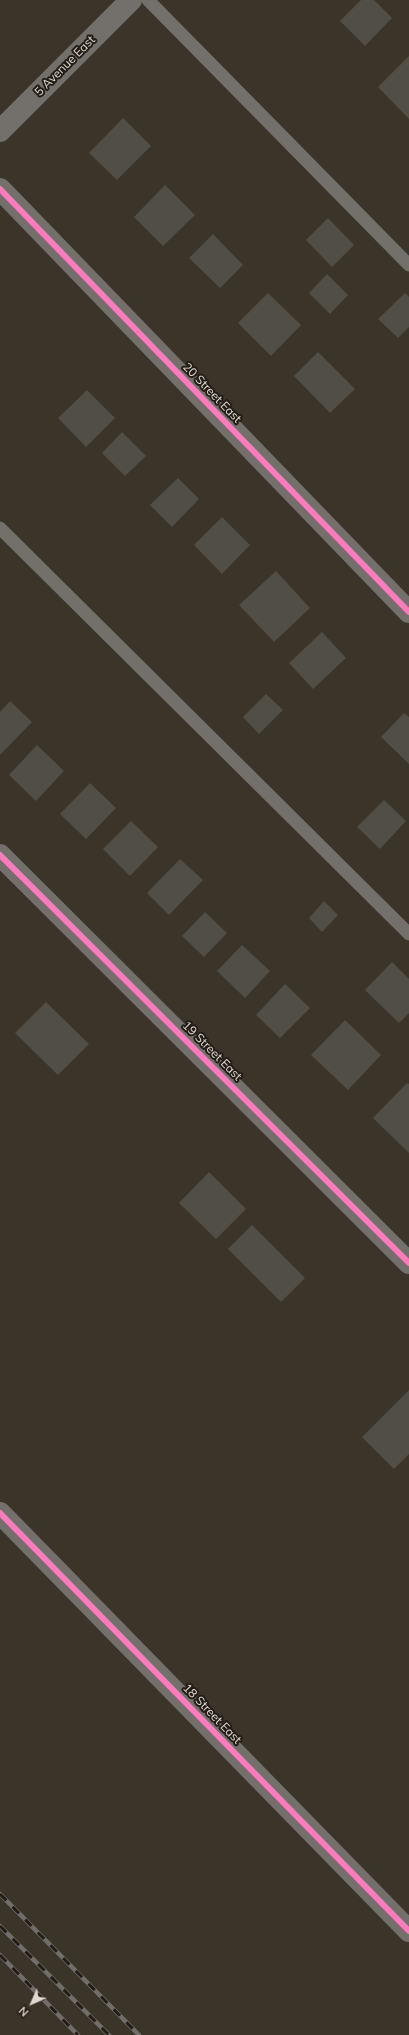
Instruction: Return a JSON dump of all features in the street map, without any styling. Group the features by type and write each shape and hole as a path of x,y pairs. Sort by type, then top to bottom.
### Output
{"street":[{"name":"5 Avenue East","path":"0,131 131,0"},
{"name":"20 Street East","path":"0,190 409,612"},
{"name":"19 Street East","path":"0,855 405,1251"},
{"name":"18 Street East","path":"0,1513 409,1931"}],"lane":[{"path":"148,0 409,265"},
{"path":"0,528 409,934"}],"building":[{"path":"361,0 374,0 392,18 365,46 340,21"},
{"path":"409,56 409,119 378,87"},
{"path":"123,118 151,146 117,180 89,153"},
{"path":"165,185 195,215 163,246 134,217"},
{"path":"328,218 354,245 332,267 306,240"},
{"path":"213,234 243,265 220,288 189,258"},
{"path":"327,274 348,295 330,314 309,293"},
{"path":"268,293 301,325 271,356 238,323"},
{"path":"405,293 409,297 409,327 398,338 378,319"},
{"path":"318,352 355,389 330,413 294,376"},
{"path":"87,390 115,418 86,447 58,418"},
{"path":"122,432 146,456 125,476 102,453"},
{"path":"178,478 199,499 172,527 150,505"},
{"path":"222,517 250,545 222,574 194,545"},
{"path":"276,571 310,608 274,642 239,605"},
{"path":"322,632 346,658 313,689 289,663"},
{"path":"266,694 283,710 259,734 243,717"},
{"path":"10,701 32,722 0,755 0,712"},
{"path":"404,713 409,717 409,764 381,737"},
{"path":"37,745 64,771 36,801 9,775"},
{"path":"90,783 116,808 86,839 60,814"},
{"path":"384,800 406,821 380,849 357,827"},
{"path":"131,821 158,847 130,876 103,849"},
{"path":"180,859 203,880 169,915 147,893"},
{"path":"324,901 338,915 322,932 309,918"},
{"path":"205,912 227,933 204,957 182,936"},
{"path":"242,945 270,971 245,998 217,971"},
{"path":"392,962 409,979 409,1013 399,1023 365,990"},
{"path":"285,984 310,1008 280,1038 256,1015"},
{"path":"46,1002 89,1044 58,1075 15,1033"},
{"path":"345,1020 381,1055 348,1090 311,1055"},
{"path":"407,1083 409,1084 409,1153 373,1118"},
{"path":"209,1172 246,1209 216,1239 179,1203"},
{"path":"252,1225 305,1278 281,1302 228,1249"},
{"path":"409,1390 409,1454 394,1469 362,1437"}],"railway":[{"path":"0,1894 139,2035"},
{"path":"0,1926 109,2035"},
{"path":"0,1955 78,2035"}],"cycle path":[{"path":"0,189 409,612"},
{"path":"0,855 409,1263"},
{"path":"0,1513 409,1931"}]}
